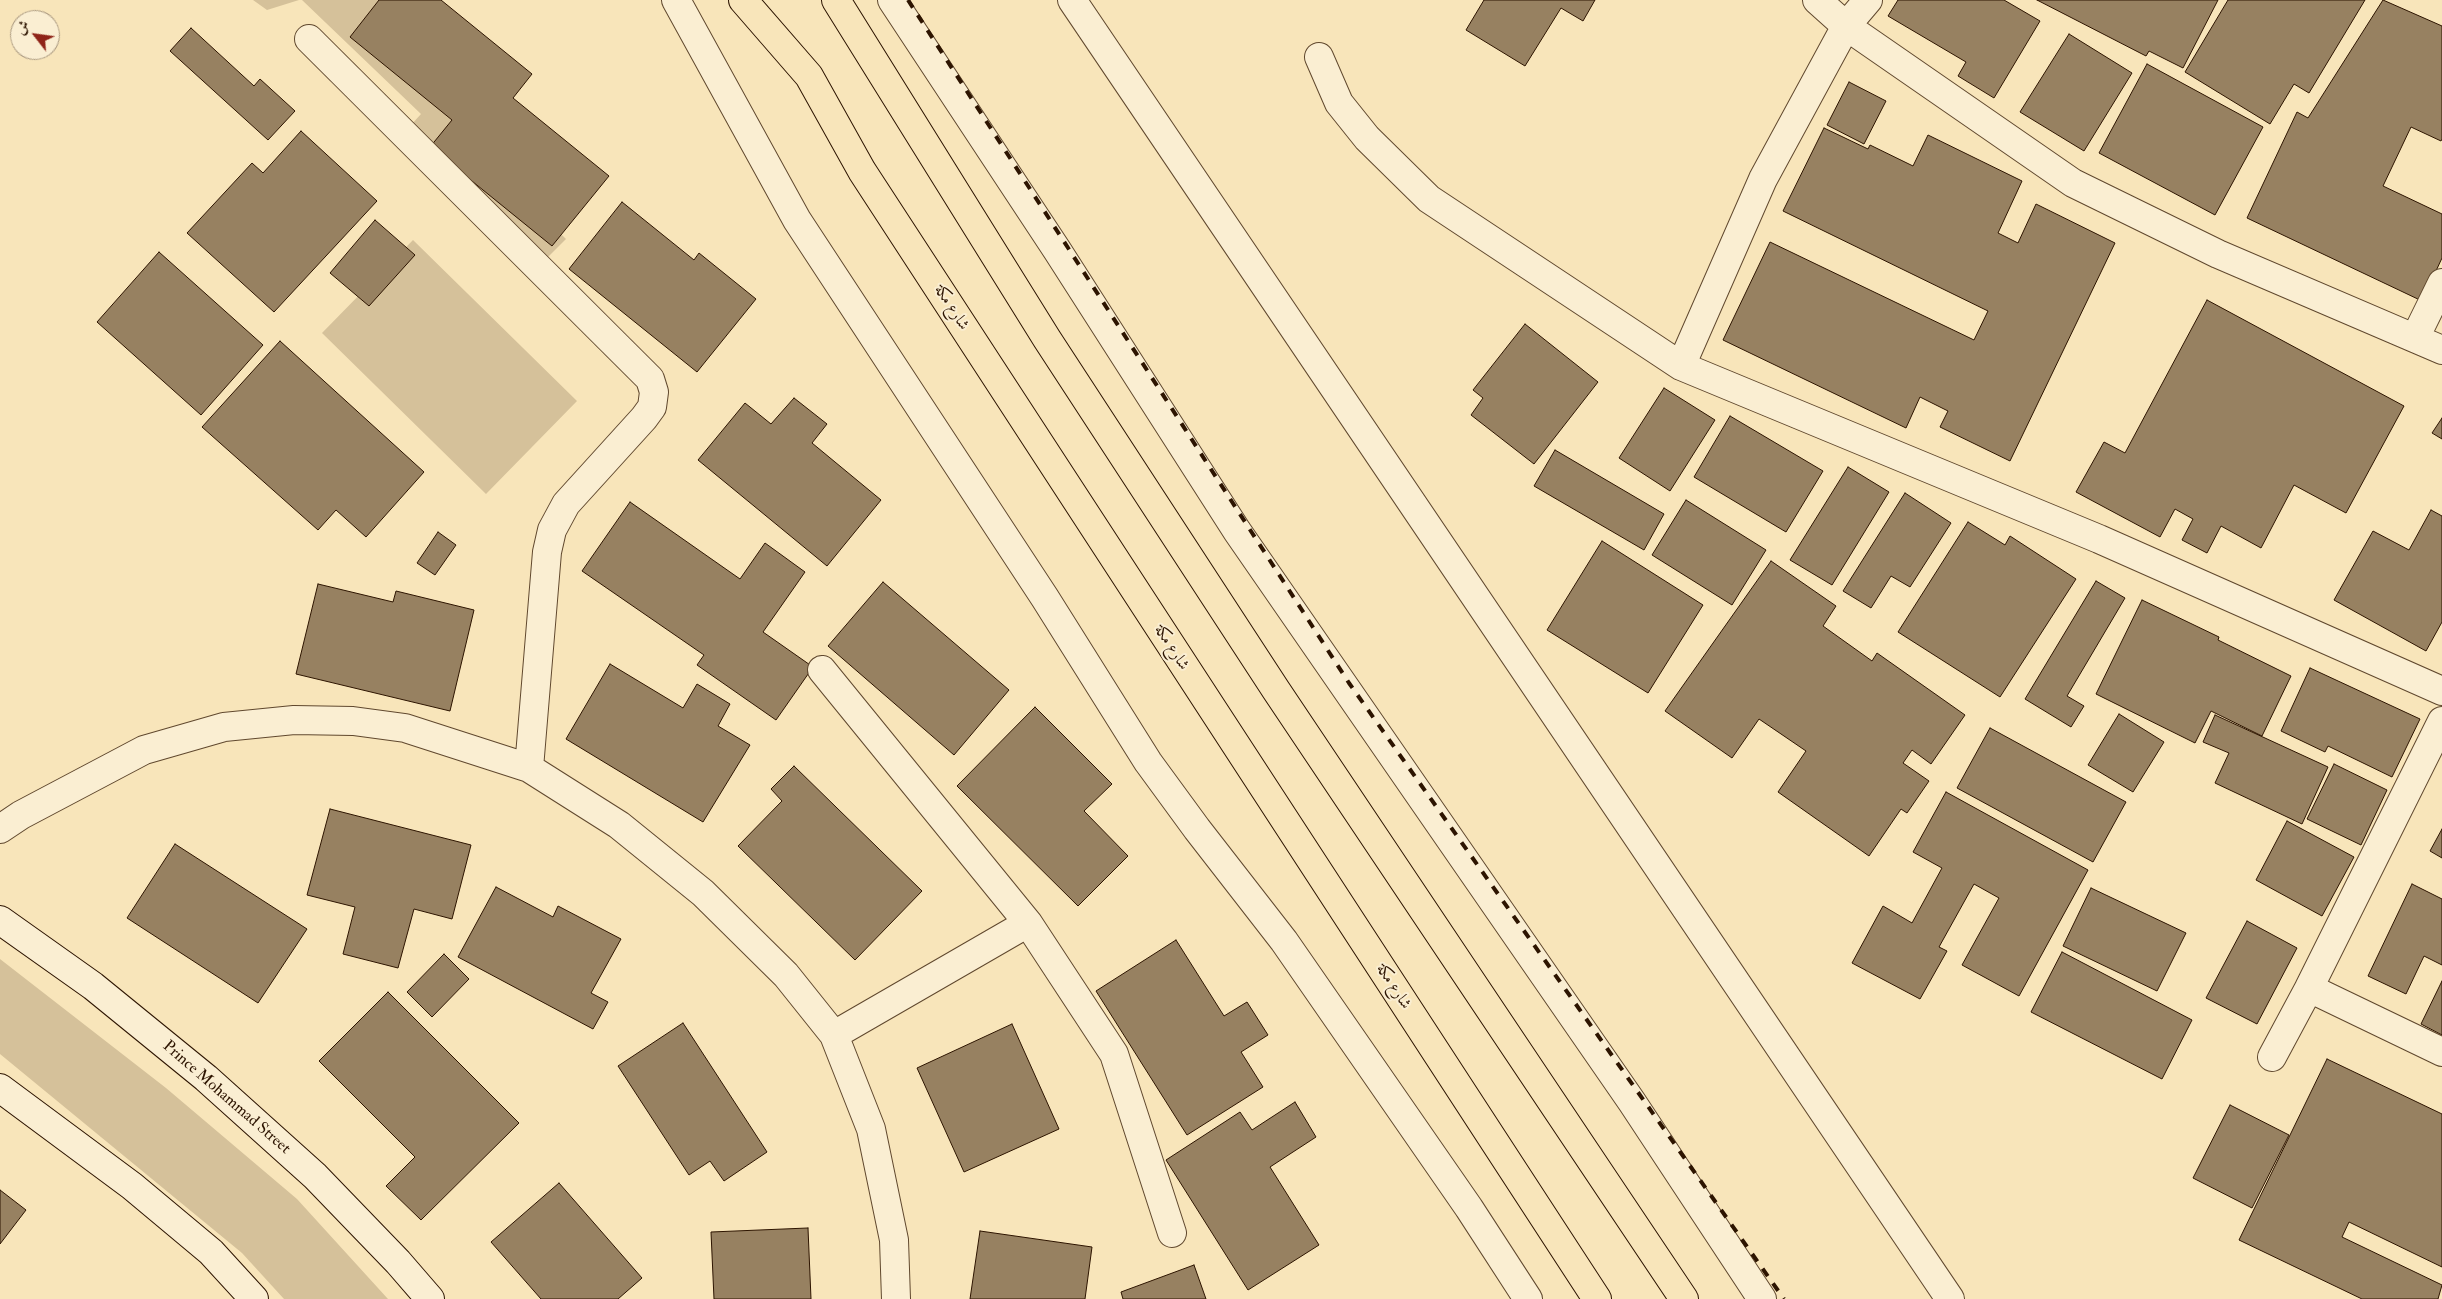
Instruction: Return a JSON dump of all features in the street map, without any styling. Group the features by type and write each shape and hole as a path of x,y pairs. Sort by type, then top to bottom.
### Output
{"main road":[{"name":"شارع مكة","path":"743,0 808,76 862,171 1597,1299"},
{"path":"836,0 1047,339 1265,674 1684,1299"}],"street":[{"path":"676,0 797,220 1040,589 1148,762 1197,830 1284,941 1469,1208 1528,1299"},
{"path":"892,0 1057,250 1237,531 1632,1102 1762,1299"},
{"path":"1072,0 1950,1299"},
{"path":"1817,0 1846,26 2073,183 2218,254 2442,350"},
{"path":"1680,366 1762,179 1846,26 1868,0"},
{"path":"309,38 650,379 652,385 654,392 652,406 644,418 566,504 552,530 545,568 529,768"},
{"path":"1319,57 1339,103 1367,138 1429,200 1680,366 2100,539 2442,691"},
{"path":"2415,338 2442,282"},
{"path":"822,670 1028,923 1114,1054 1172,1233"},
{"path":"0,829 21,815 144,750 224,727 294,720 353,721 405,728 529,768 619,825 703,892 786,975 834,1035 871,1129 894,1240 896,1299"},
{"path":"2272,1057 2309,988 2442,721"},
{"name":"Prince Mohammad Street","path":"0,920 93,986 206,1078 315,1176 398,1262 430,1299"},
{"path":"834,1035 1028,923"},
{"path":"2309,988 2442,1052"},
{"path":"0,1088 132,1186 210,1252 254,1299"}],"shaded area":[{"path":"253,0 299,0 267,10"},
{"path":"302,0 395,0 477,118 461,135 566,239 544,261 410,126 421,114"},
{"path":"413,240 577,401 486,494 322,333"},
{"path":"0,959 166,1088 297,1199 388,1299 284,1299 242,1253 0,1054"}],"building":[{"path":"379,0 441,0 532,74 513,98 609,176 552,246 430,147 452,120 350,37"},
{"path":"1484,0 1595,0 1583,21 1561,8 1525,66 1466,30"},
{"path":"1898,0 2004,0 2040,21 1994,98 1958,76 1966,62 1888,16"},
{"path":"2037,0 2218,0 2183,68 2149,51 2146,56"},
{"path":"2228,0 2365,0 2309,93 2294,84 2270,124 2185,72"},
{"path":"2383,0 2442,26 2442,139 2441,141 2411,127 2383,186 2442,214 2442,258 2422,301 2247,218 2297,112 2308,118"},
{"path":"191,28 254,86 260,79 295,111 268,140 170,51"},
{"path":"2069,34 2132,73 2084,151 2020,112"},
{"path":"2147,64 2263,127 2215,215 2099,153"},
{"path":"1849,82 1886,101 1864,144 1827,125"},
{"path":"1824,128 1868,149 1870,145 1913,166 1928,135 2022,181 1998,233 2018,243 2036,204 2115,243 2010,461 1940,427 1948,411 1920,397 1906,428 1723,340 1770,242 1974,340 1988,311 1783,211"},
{"path":"301,131 377,201 274,312 187,233 252,163 263,173"},
{"path":"622,202 694,260 699,253 756,299 697,372 569,269"},
{"path":"375,220 415,255 369,306 330,273"},
{"path":"159,252 263,345 201,415 97,322"},
{"path":"2207,300 2404,406 2346,513 2294,485 2261,548 2221,526 2207,553 2182,540 2193,519 2175,509 2160,537 2076,492 2104,442 2125,453"},
{"path":"1525,324 1598,382 1534,464 1471,415 1483,398 1473,390"},
{"path":"280,341 424,472 366,537 336,510 318,530 202,427"},
{"path":"1664,388 1715,420 1670,491 1619,458"},
{"path":"794,398 827,424 812,443 881,500 827,566 698,460 745,403 771,424"},
{"path":"1730,416 1823,471 1786,532 1694,477"},
{"path":"2442,418 2442,439 2432,433"},
{"path":"1555,450 1664,514 1644,550 1534,486"},
{"path":"1848,467 1889,492 1832,585 1790,560"},
{"path":"1905,493 1951,523 1910,587 1891,576 1871,608 1843,591"},
{"path":"1686,500 1766,550 1732,605 1652,555"},
{"path":"630,502 740,579 765,543 805,572 763,632 813,667 776,720 697,665 704,655 582,571"},
{"path":"2431,510 2442,516 2442,622 2426,651 2334,600 2373,531 2409,550"},
{"path":"1968,522 2005,545 2010,536 2076,579 2000,697 1898,632"},
{"path":"438,532 456,545 435,575 417,563"},
{"path":"1602,541 1703,605 1648,693 1547,630"},
{"path":"1771,561 1836,606 1823,626 1872,661 1877,653 1965,715 1931,764 1912,750 1903,763 1929,781 1907,813 1901,809 1869,856 1778,792 1806,751 1759,719 1732,758 1665,711"},
{"path":"2096,581 2125,598 2067,696 2084,706 2071,727 2025,699"},
{"path":"883,582 1009,690 954,755 828,646"},
{"path":"318,584 393,602 396,591 474,610 450,711 296,674"},
{"path":"2142,600 2219,637 2218,640 2291,676 2262,736 2211,711 2195,743 2096,694"},
{"path":"610,664 683,708 697,684 730,704 718,726 750,745 703,822 566,739"},
{"path":"2310,668 2420,719 2392,777 2328,746 2325,752 2281,731"},
{"path":"1035,707 1112,784 1084,811 1128,856 1078,906 957,786"},
{"path":"2119,714 2164,742 2133,792 2088,765"},
{"path":"2215,715 2328,767 2302,824 2215,783 2229,753 2203,742"},
{"path":"1990,728 2126,802 2093,862 1957,788"},
{"path":"2334,764 2387,790 2361,845 2307,819"},
{"path":"794,766 922,891 855,960 738,846 782,801 771,789"},
{"path":"1946,792 2088,870 2019,996 1962,965 1999,898 1974,884 1939,947 1947,951 1920,999 1852,963 1883,906 1912,923 1942,868 1913,852"},
{"path":"330,809 471,845 452,919 414,909 398,968 343,954 355,907 307,895"},
{"path":"2287,821 2354,857 2322,916 2256,880"},
{"path":"2442,829 2442,858 2430,851"},
{"path":"175,844 307,929 258,1003 127,918"},
{"path":"2412,884 2442,899 2442,965 2424,956 2406,994 2368,976"},
{"path":"496,887 553,917 558,906 621,939 591,993 608,1002 593,1029 458,957"},
{"path":"2091,888 2186,933 2157,991 2063,946"},
{"path":"2247,921 2297,948 2257,1024 2206,998"},
{"path":"1176,940 1224,1016 1247,1002 1268,1035 1241,1052 1263,1087 1187,1135 1096,991"},
{"path":"2062,952 2192,1020 2162,1079 2031,1012"},
{"path":"444,954 469,979 432,1017 407,992"},
{"path":"2442,981 2442,1035 2421,1024"},
{"path":"388,992 519,1123 421,1220 386,1186 415,1157 319,1061"},
{"path":"683,1023 767,1152 724,1181 710,1161 689,1175 618,1066"},
{"path":"1012,1024 1059,1129 964,1172 917,1068"},
{"path":"2327,1059 2442,1114 2442,1267 2349,1222 2342,1237 2442,1285 2438,1299 2362,1299 2239,1240"},
{"path":"1295,1102 1316,1137 1270,1167 1319,1245 1248,1290 1166,1160 1240,1112 1252,1130"},
{"path":"2230,1105 2289,1135 2252,1208 2193,1178"},
{"path":"559,1183 642,1278 618,1299 541,1299 491,1242"},
{"path":"0,1190 26,1210 0,1244"},
{"path":"808,1228 811,1299 714,1299 711,1232"},
{"path":"980,1231 1092,1247 1085,1299 970,1299"},
{"path":"1194,1265 1206,1299 1123,1299 1121,1292"}],"railway":[{"path":"908,0 1349,683 1784,1299"}]}
